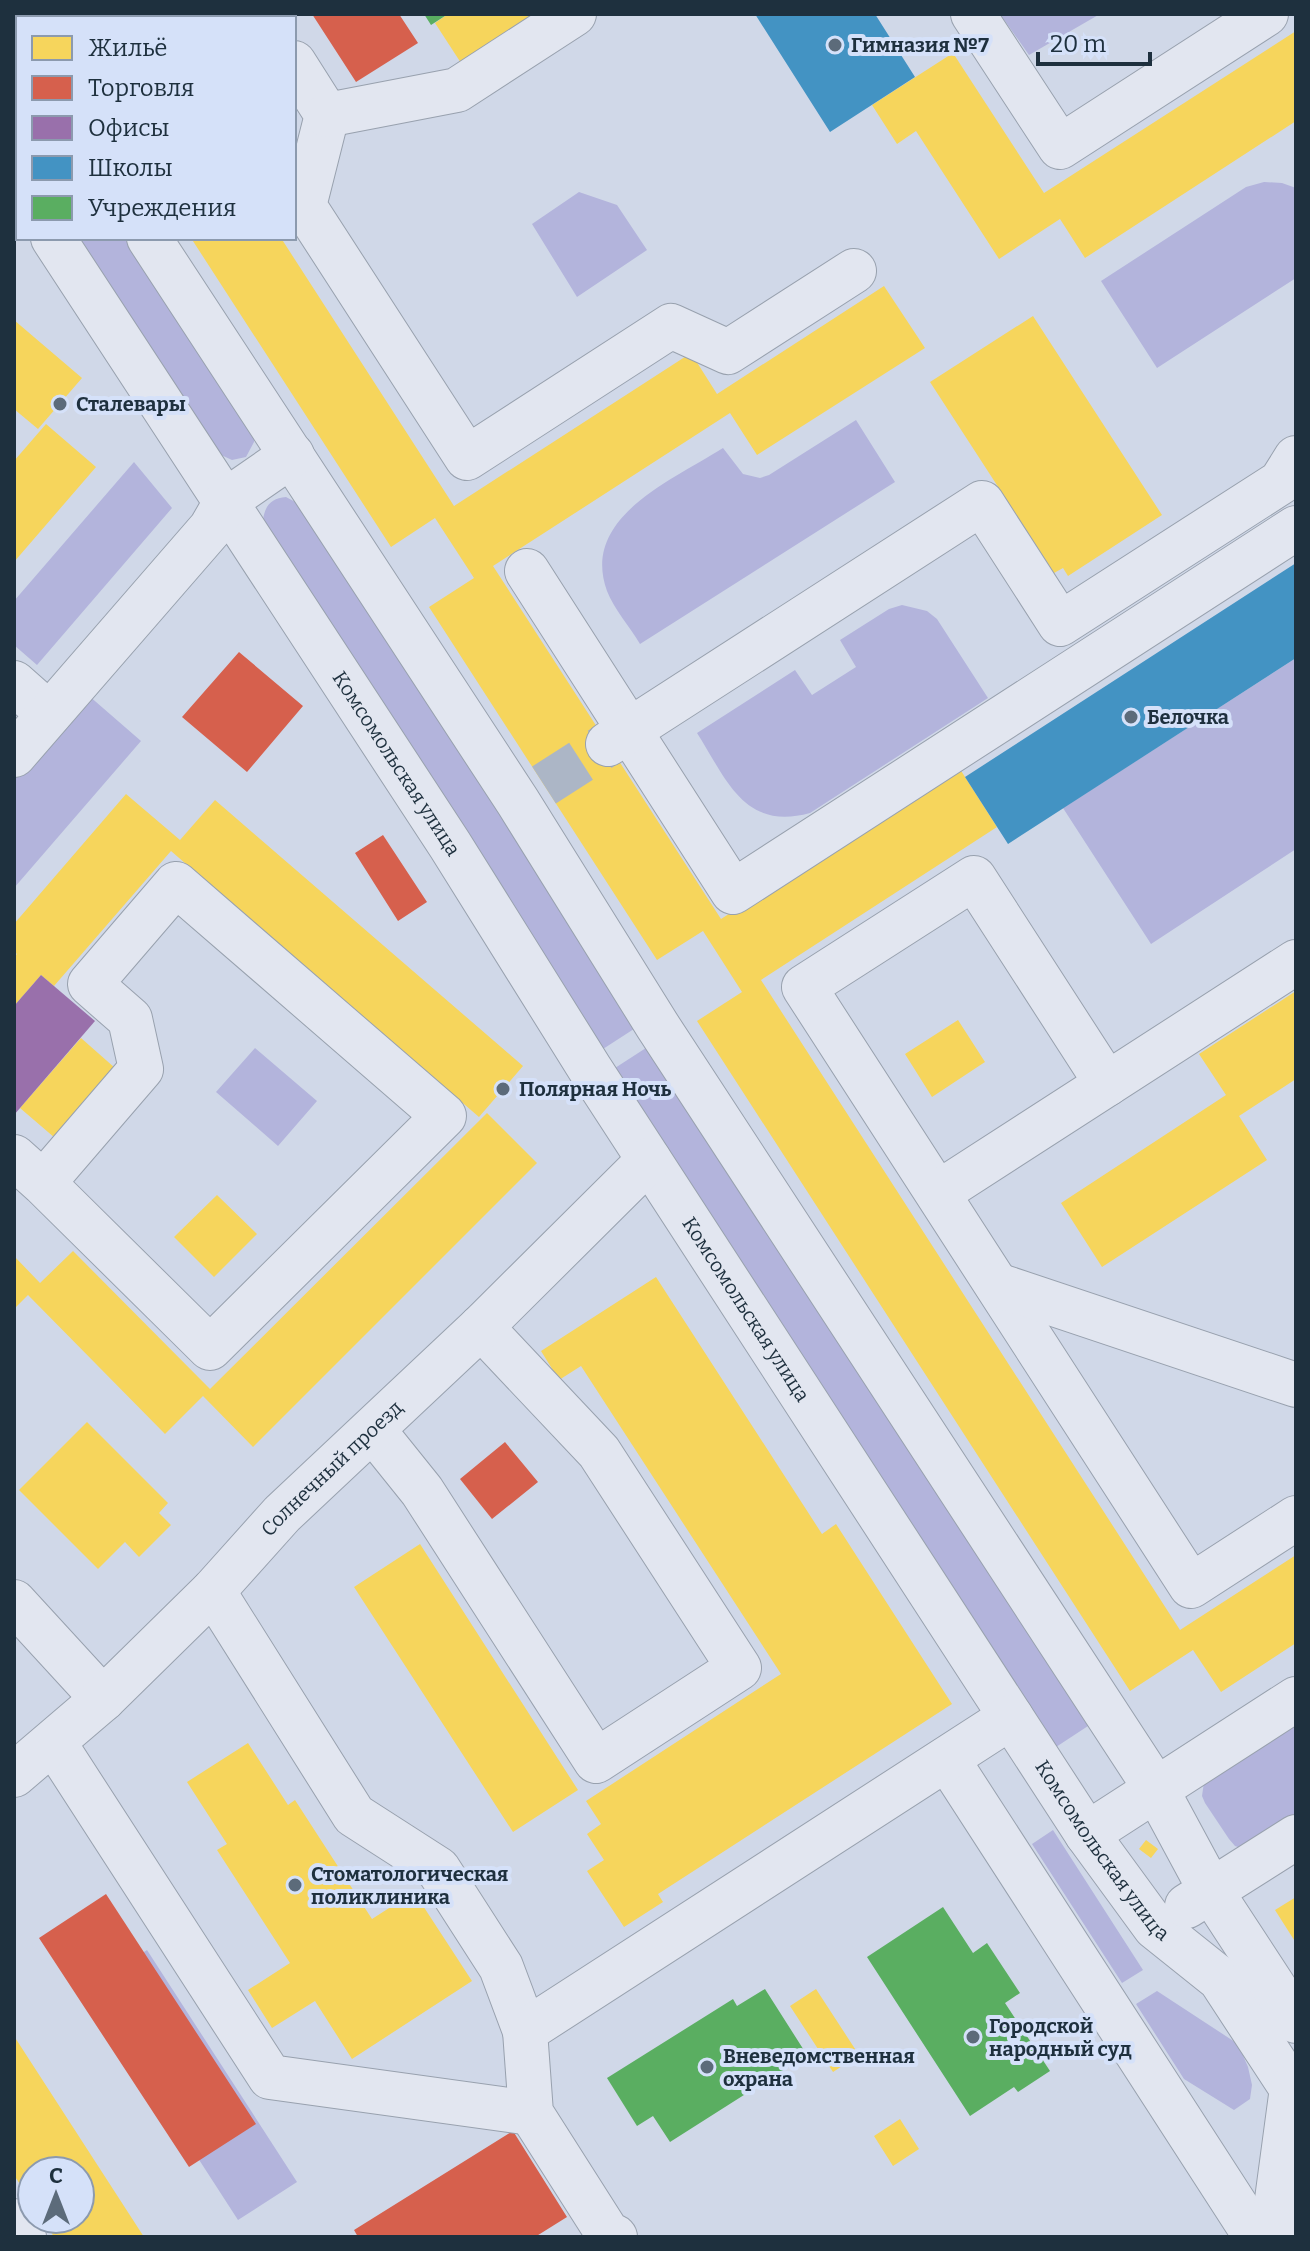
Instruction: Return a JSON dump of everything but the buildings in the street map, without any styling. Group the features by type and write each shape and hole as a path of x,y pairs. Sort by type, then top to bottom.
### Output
{"street":[{"path":"327,115 457,90 574,14"},
{"path":"973,14 1060,147 1266,14"},
{"path":"296,66 327,115 304,206 467,458 671,326 728,352 854,271"},
{"name":"Комсомольская улица","path":"54,240 227,500 649,1160 1087,1834 1155,1927 1220,1979 1294,2091"},
{"path":"150,240 292,455 531,793 657,1025 1156,1789 1211,1891 1296,2021"},
{"path":"14,755 211,528 227,500 292,455"},
{"path":"618,737 982,503 1060,624 1281,482 1296,458"},
{"path":"527,571 618,737 733,892 1296,528"},
{"path":"14,683 49,714"},
{"path":"1113,1080 974,878 804,987 1191,1586 1296,1518"},
{"path":"176,884 444,1116 210,1348 24,1170 141,1069 130,1019 90,984 176,884"},
{"path":"938,1193 1296,962"},
{"name":"Солнечный проезд","path":"14,1775 103,1699 213,1591 282,1514 481,1327 649,1160"},
{"path":"997,1285 1296,1385"},
{"path":"373,1430 422,1491 596,1761 739,1668 599,1452 481,1327"},
{"path":"213,1591 354,1815 438,1869 501,1967 525,2031 531,2113 608,2234 615,2237"},
{"path":"14,1602 103,1699"},
{"path":"1087,1834 1296,1699"},
{"path":"525,2031 1011,1717"},
{"path":"54,1743 270,2077 531,2113"},
{"path":"947,1759 1256,2237"},
{"path":"1155,1927 1296,1837"},
{"path":"1272,2237 1294,2091"},
{"path":"14,2221 24,2237"}],"shaded area":[{"path":"1000,14 1100,14 1029,55"},
{"path":"1264,182 1296,188 1296,278 1157,368 1101,281 1246,187"},
{"path":"579,192 617,205 647,250 577,297 532,224"},
{"path":"80,240 128,240 254,434 254,442 246,457 232,460 219,454"},
{"path":"856,420 895,482 640,644 610,598 602,565 607,542 619,522 636,504 723,448 743,474 760,478"},
{"path":"134,462 172,508 37,665 14,645 14,601"},
{"path":"286,497 299,504 637,1027 603,1049 263,520 270,503"},
{"path":"902,605 927,611 937,619 988,698 810,813 787,817 769,815 753,808 729,784 697,733 795,670 812,695 856,667 840,640 889,609"},
{"path":"1296,658 1296,849 1151,944 1063,808"},
{"path":"88,695 141,741 14,888 14,780"},
{"path":"649,1046 1088,1726 1053,1749 615,1068"},
{"path":"255,1048 317,1101 278,1146 216,1092"},
{"path":"1296,1718 1296,1821 1244,1849 1235,1846 1205,1803 1202,1796 1204,1782"},
{"path":"1053,1830 1143,1970 1122,1983 1032,1844"},
{"path":"147,1950 297,2182 238,2220 88,1988"},
{"path":"1157,1991 1238,2044 1252,2085 1250,2099 1234,2110 1184,2079 1136,2004"}],"tunnel":[{"path":"544,785 608,744"}],"place":[{"name":"Гимназия №7","path":"835,45"},
{"name":"Сталевары","path":"60,404"},
{"name":"Белочка","path":"1131,717"},
{"name":"Полярная Ночь","path":"503,1089"},
{"name":"Стоматологическая поликлиника","path":"295,1885"},
{"name":"Городской народный суд","path":"973,2037"},
{"name":"Вневедомственная охрана","path":"707,2067"}]}
